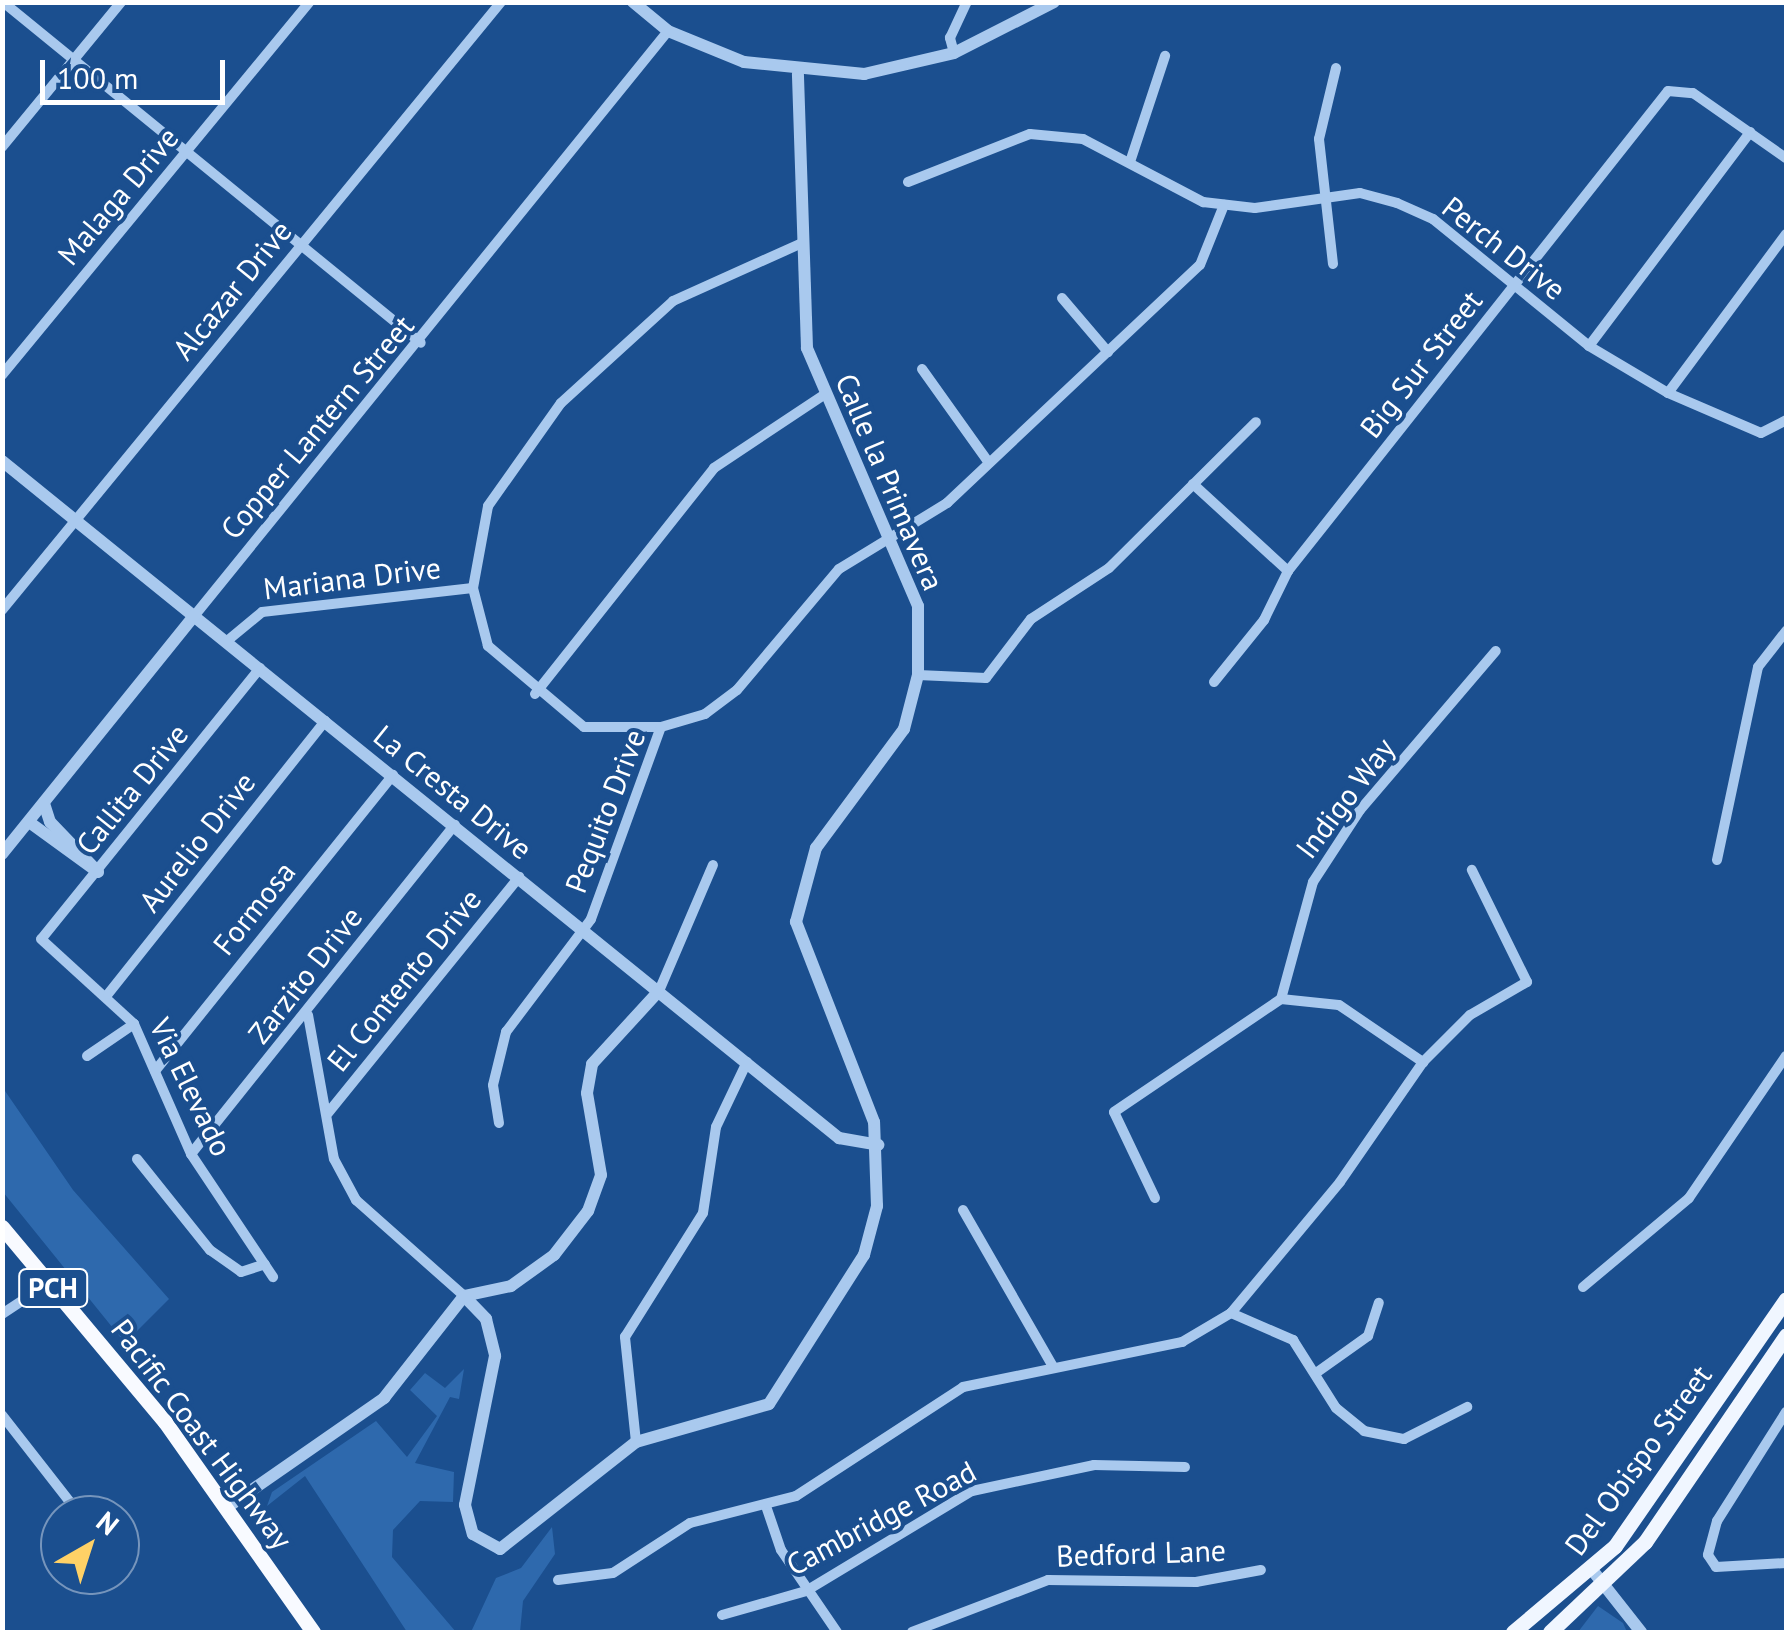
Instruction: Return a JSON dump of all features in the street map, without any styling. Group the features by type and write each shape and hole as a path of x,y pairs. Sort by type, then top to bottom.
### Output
{"highway":[{"name":"Pacific Coast Highway","path":"2,1227 226,1508 313,1632"}],"main road":[{"name":"Del Obispo Street","path":"1513,1632 1593,1570 1786,1299"},
{"name":"Del Obispo Street","path":"1550,1632 1609,1585 1785,1342"}],"street":[{"path":"4,2 421,343"},
{"path":"2,147 121,2"},
{"name":"Malaga Drive","path":"2,375 309,2"},
{"name":"Alcazar Drive","path":"2,610 500,2"},
{"path":"633,2 668,31 798,74 864,74 954,53 1054,2"},
{"path":"954,53 950,38 967,2"},
{"name":"Copper Lantern Street","path":"2,854 421,343 668,31"},
{"path":"1130,162 1165,56"},
{"path":"1333,264 1318,139 1336,68"},
{"name":"Calle la Primavera","path":"464,1296 486,1320 494,1356 490,1408 466,1472 473,1534 486,1547 518,1542 636,1442 770,1404 864,1255 878,1145 796,922 816,848 885,762 918,674 918,606 824,396 807,348 800,244 798,74"},
{"name":"Big Sur Street","path":"1214,682 1288,572 1512,288 1678,86 1750,132"},
{"path":"1588,346 1750,132 1786,158"},
{"name":"Perch Drive","path":"908,182 1030,134 1083,139 1224,205 1360,193 1434,219 1512,288 1588,346 1668,393 1771,433 1786,420"},
{"name":"Pequito Drive","path":"498,1123 494,1085 506,1032 582,928 661,728 704,714 738,690 838,569 890,537 989,463 1200,265 1224,205"},
{"path":"1668,393 1786,234"},
{"name":"Mariana Drive","path":"226,641 262,612 473,588 488,506 561,403 673,302 739,264 800,244"},
{"path":"1062,298 1108,352"},
{"path":"922,369 989,463"},
{"path":"535,694 714,468 824,396"},
{"path":"918,674 986,678 1031,619 1109,568 1256,422"},
{"name":"La Cresta Drive","path":"2,461 839,1138 878,1145"},
{"path":"1192,484 1288,572"},
{"path":"473,588 488,646 535,694 584,728 661,728"},
{"path":"1717,860 1758,667 1786,631"},
{"name":"Indigo Way","path":"1281,999 1313,882 1360,810 1496,652"},
{"name":"Callita Drive","path":"40,939 260,668"},
{"name":"Aurelio Drive","path":"108,994 325,721"},
{"name":"Formosa","path":"155,1072 392,775"},
{"path":"44,802 50,822 98,872"},
{"path":"28,822 98,872"},
{"name":"Zarzito Drive","path":"191,1154 308,1015 454,825"},
{"path":"226,1508 384,1398 464,1296 510,1286 554,1255 588,1211 600,1175 587,1093 592,1064 659,992 713,865"},
{"path":"558,1580 612,1573 690,1524 766,1506 830,1479 963,1387 1052,1365 1182,1342 1232,1313 1340,1182 1423,1062 1470,1015 1526,982 1472,870"},
{"name":"El Contento Drive","path":"328,1114 519,878"},
{"name":"Via Elevado","path":"40,939 108,994 134,1024 191,1154 273,1277"},
{"path":"1154,1198 1114,1112 1281,999 1339,1005 1423,1062"},
{"path":"308,1015 334,1159 356,1200 464,1296"},
{"path":"86,1056 134,1024"},
{"path":"1583,1287 1689,1198 1786,1056"},
{"path":"636,1442 625,1336 703,1213 716,1128 748,1062"},
{"path":"138,1159 210,1250 242,1272 265,1264"},
{"path":"963,1210 1052,1365"},
{"path":"2,1314 49,1283"},
{"path":"1316,1373 1368,1336 1379,1303"},
{"path":"1232,1313 1280,1330 1316,1373 1336,1408 1364,1431 1404,1439 1467,1407"},
{"path":"1764,1331 1785,1342"},
{"path":"1786,1412 1717,1521 1708,1556 1716,1567 1786,1563"},
{"path":"2,1415 64,1495"},
{"name":"Cambridge Road","path":"722,1615 806,1591 972,1491 1094,1465 1185,1467"},
{"path":"766,1506 806,1591 837,1632"},
{"name":"Bedford Lane","path":"912,1632 1048,1580 1196,1582 1261,1570"},
{"path":"1593,1570 1609,1585 1641,1632"}],"shaded area":[{"path":"3,1088 73,1190 169,1299 125,1343 3,1192"},
{"path":"464,1369 459,1399 450,1397 415,1463 454,1472 453,1502 420,1501 393,1530 392,1557 456,1632 407,1632 305,1476 267,1506 272,1492 376,1421 407,1457 437,1416 410,1390 425,1373 445,1388"},
{"path":"552,1527 555,1554 523,1601 520,1632 471,1632 496,1578 521,1568"},
{"path":"1598,1606 1623,1623 1627,1632 1578,1632"}]}
